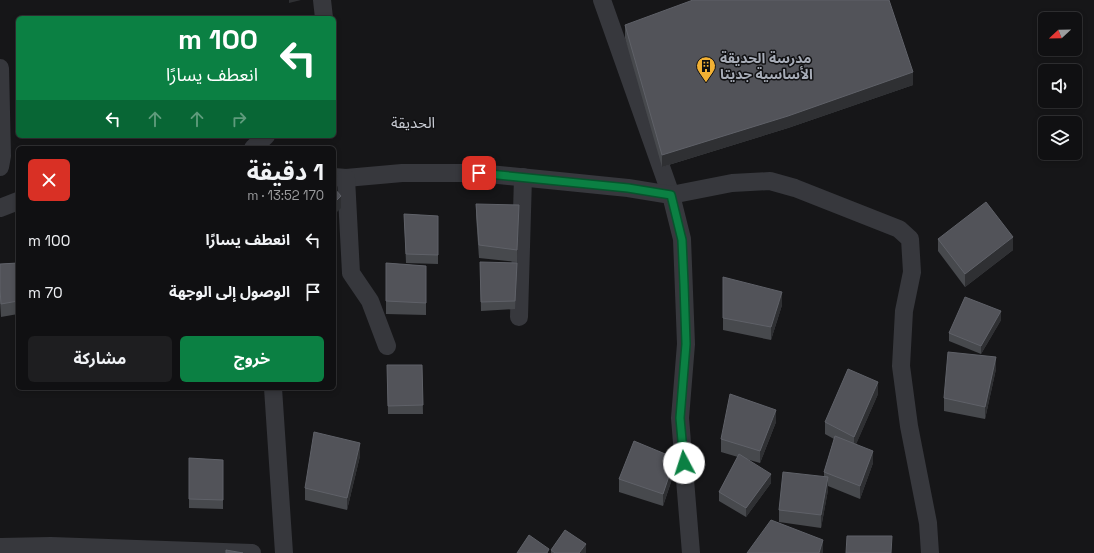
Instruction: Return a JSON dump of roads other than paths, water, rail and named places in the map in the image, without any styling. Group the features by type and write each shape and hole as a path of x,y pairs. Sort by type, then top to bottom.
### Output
{"street":[{"path":"322,0 324,16"},
{"path":"602,0 624,38 671,195 682,240 686,344 680,418 691,553"},
{"path":"0,68 2,156 0,167"},
{"path":"255,146 264,138"},
{"path":"387,346 370,302 350,273 340,177 402,173 479,173 628,188 671,195 732,183 770,181 795,188 885,222 899,228 910,239 912,272 904,311 901,366 909,426 928,523 930,553"},
{"path":"519,317 523,178"},
{"path":"0,208 16,202"},
{"path":"273,390 284,553"},
{"path":"0,547 51,546 252,553"}],"place":[{"name":"مدرسة الحديقة الأساسية جديتا","path":"706,83"}],"district":[{"name":"الحديقة","path":"413,122"}]}
